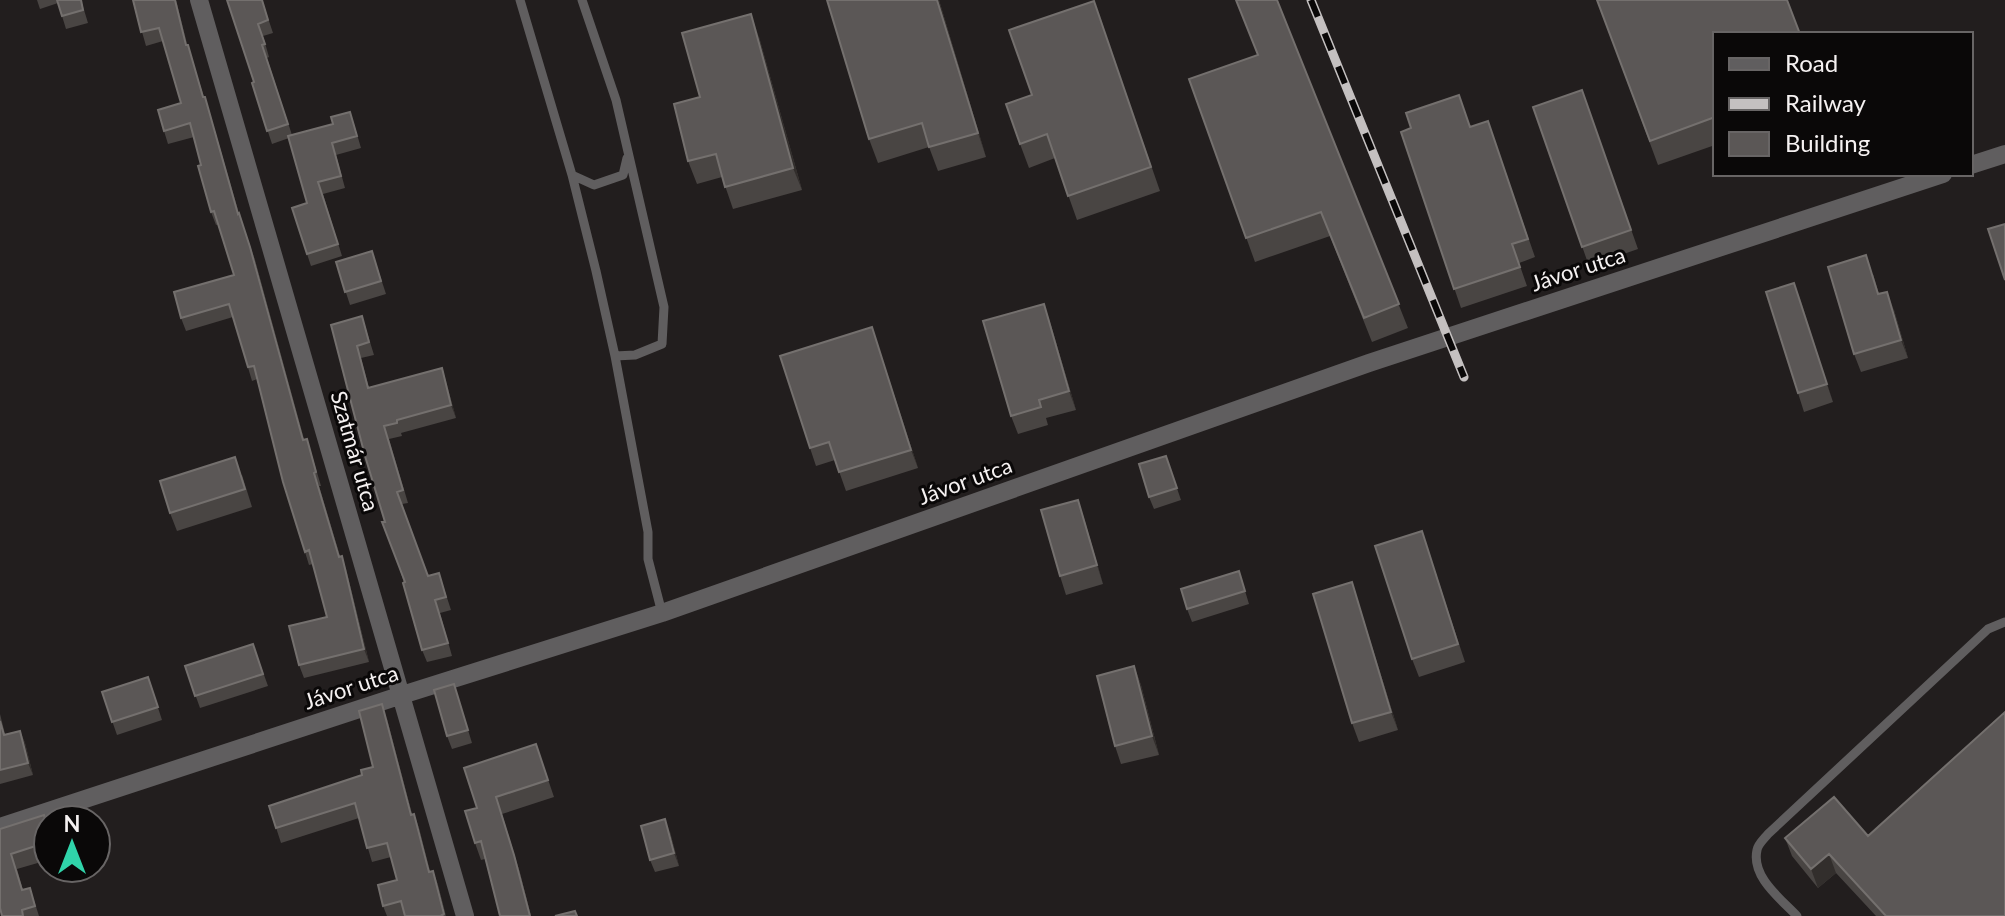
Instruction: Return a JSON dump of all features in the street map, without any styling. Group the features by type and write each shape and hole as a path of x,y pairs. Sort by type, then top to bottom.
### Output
{"street":[{"name":"Szatmár utca","path":"199,0 465,916"},
{"path":"1973,164 2005,154"},
{"name":"Jávor utca","path":"0,827 662,613 1369,363 1937,176"}],"lane":[{"path":"520,0 572,175 615,356 648,532 648,559 662,613"},
{"path":"582,0 616,100 664,307 662,344 635,355 615,356"},
{"path":"572,175 594,185 623,175 628,152"},
{"path":"1797,916 1762,878 1756,864 1759,845 1988,629 2005,622"}],"building":[{"path":"57,0 81,0 83,10 62,16"},
{"path":"133,0 175,0 186,45 205,97 250,247 303,440 307,439 339,557 342,556 364,649 299,665 289,626 327,617 309,550 305,552 283,482 254,366 248,367 229,304 181,318 174,292 234,275 214,211 211,212 190,123 164,131 158,110 181,103 159,28 141,32"},
{"path":"227,0 262,0 268,20 258,24 265,44 262,45 288,124 267,131"},
{"path":"827,0 937,0 978,133 929,147 922,123 869,139"},
{"path":"1236,0 1277,0 1399,304 1364,318 1321,212 1246,238 1189,79 1258,55"},
{"path":"1597,0 1787,0 1799,32 1713,32 1713,118 1650,141"},
{"path":"1094,1 1151,167 1068,196 1047,134 1020,144 1006,104 1032,95 1009,30"},
{"path":"751,14 793,168 725,187 716,154 688,161 674,104 700,97 682,33"},
{"path":"1582,90 1631,230 1582,247 1533,107"},
{"path":"1459,95 1470,127 1488,121 1528,239 1512,244 1520,267 1454,289 1401,132 1411,128 1406,113"},
{"path":"350,112 357,136 332,143 341,176 318,182 338,244 307,254 292,208 307,203 288,136 333,124 331,117"},
{"path":"2005,224 2005,280 1988,229"},
{"path":"372,251 381,281 345,292 336,262"},
{"path":"1866,255 1878,294 1887,292 1901,340 1854,354 1828,267"},
{"path":"1794,283 1827,384 1798,393 1766,292"},
{"path":"1044,304 1069,391 1039,400 1041,407 1011,416 983,321"},
{"path":"362,316 369,342 357,346 368,388 442,368 451,405 384,426 403,490 397,492 428,576 439,573 446,597 435,600 448,643 422,650 405,582 382,522 385,522 331,325"},
{"path":"872,327 911,450 839,472 829,442 810,448 780,356"},
{"path":"1166,456 1177,488 1149,497 1139,464"},
{"path":"235,457 245,489 170,513 160,481"},
{"path":"1078,500 1097,565 1060,576 1041,510"},
{"path":"1422,531 1458,644 1412,659 1375,546"},
{"path":"1239,571 1245,591 1187,609 1181,589"},
{"path":"1352,582 1391,712 1352,723 1313,594"},
{"path":"253,644 263,674 195,696 185,666"},
{"path":"1134,666 1152,736 1115,746 1097,676"},
{"path":"148,677 158,707 112,722 102,692"},
{"path":"454,684 468,730 447,736 434,690"},
{"path":"382,704 411,815 414,814 429,872 433,871 443,916 405,916 401,901 383,906 378,885 397,880 387,843 367,848 355,803 276,828 269,806 362,775 361,770 373,767 359,711"},
{"path":"2005,712 2005,916 1886,916 1829,854 1811,869 1785,838 1834,797 1868,836"},
{"path":"0,721 4,735 20,731 28,763 0,770"},
{"path":"536,744 548,780 496,797 530,916 500,916 481,841 475,843 465,811 477,808 464,768"},
{"path":"32,819 32,847 11,854 22,890 30,888 35,906 22,910 23,916 2,916 0,829"},
{"path":"665,819 674,853 650,860 641,826"},
{"path":"575,911 577,916 555,916"}],"railway":[{"path":"1311,0 1464,377"}]}
